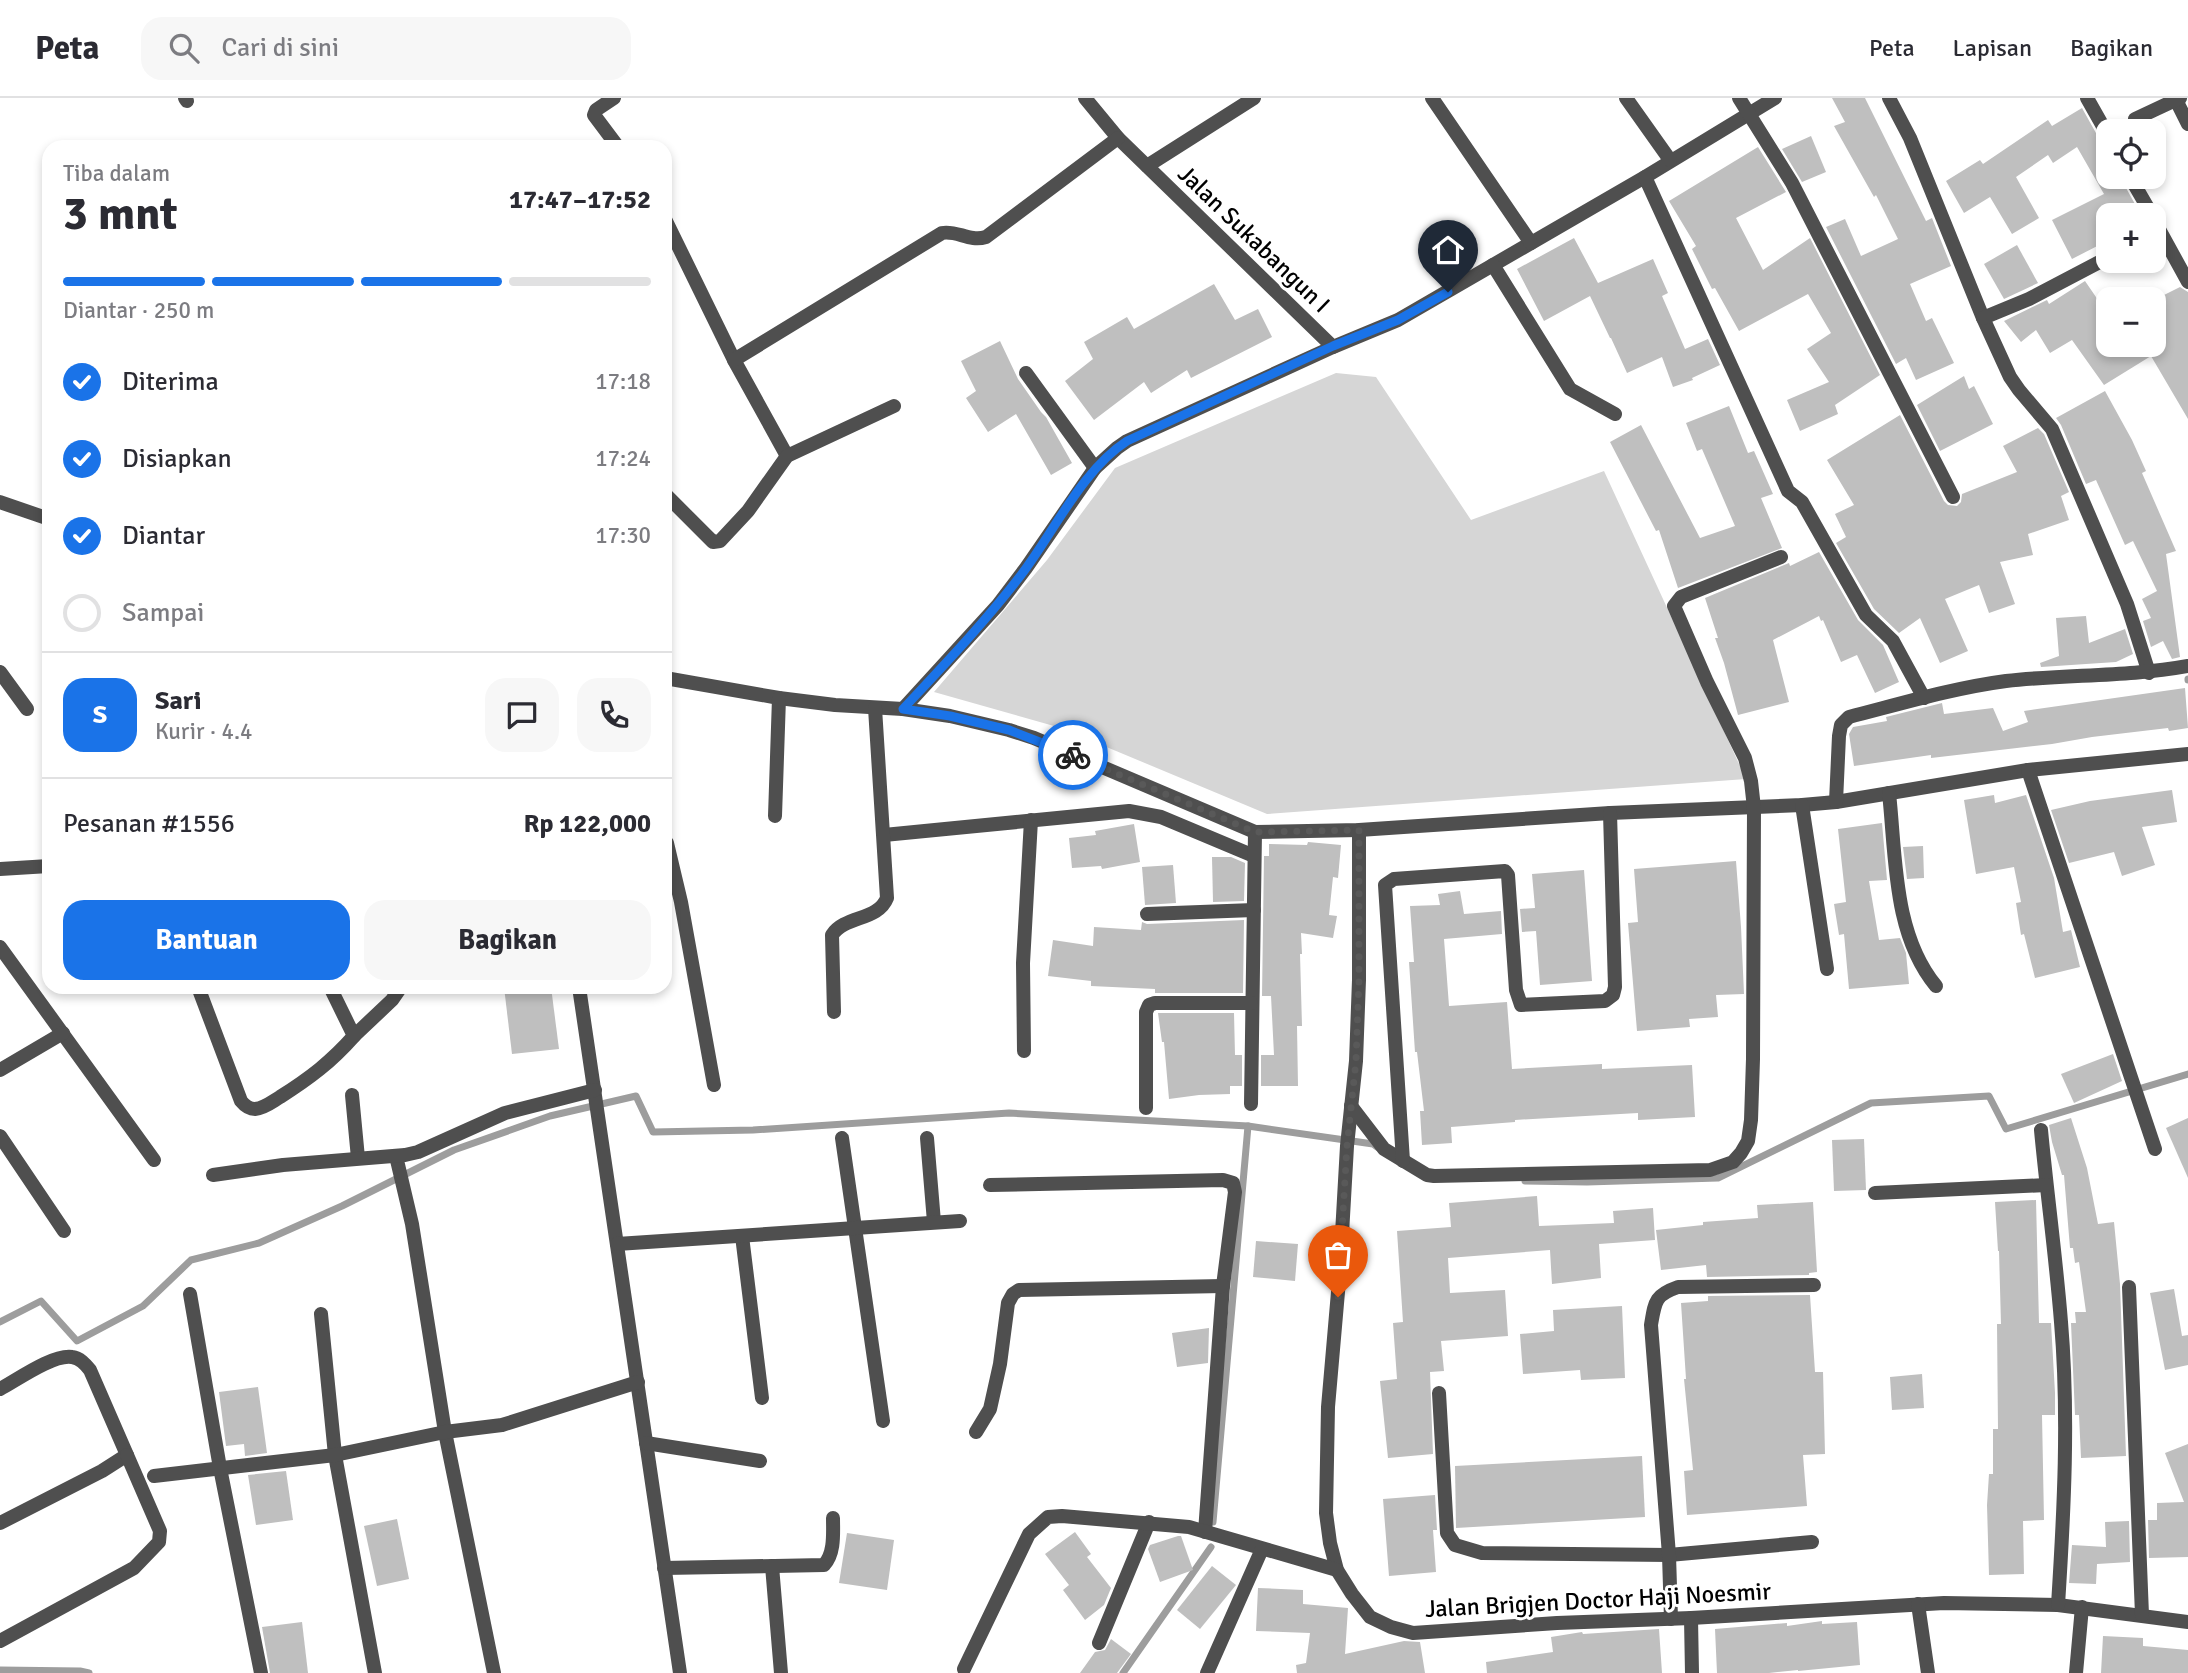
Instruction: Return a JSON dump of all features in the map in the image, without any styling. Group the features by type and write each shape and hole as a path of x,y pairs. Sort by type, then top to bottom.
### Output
{"street":[{"path":"613,140 594,115 596,110 614,98"},
{"name":"Jalan Sukabangun I","path":"1085,98 1118,138 1333,346 1398,320 1645,177 1775,98"},
{"path":"1147,166 1254,98"},
{"path":"1432,98 1531,243"},
{"path":"1626,98 1670,160"},
{"path":"1739,98 1792,183 1953,497"},
{"path":"1889,98 1925,174 1983,318 2010,377 2052,429 2127,604 2149,673"},
{"path":"2087,98 2099,119"},
{"path":"2135,119 2178,99 2188,124"},
{"path":"734,360 942,233 953,233 971,239 986,237 1118,138"},
{"path":"1645,177 1788,491 1802,502 1866,615 1893,641 1924,698"},
{"path":"672,233 734,360 787,456"},
{"path":"2166,245 2188,282"},
{"path":"1983,318 2029,299 2096,264"},
{"path":"1493,265 1570,389 1615,414"},
{"path":"903,709 998,604 1095,467 1127,441 1333,346"},
{"path":"1026,373 1095,467"},
{"path":"672,501 713,542 720,541 748,510 787,456 894,406"},
{"path":"0,502 42,514"},
{"path":"1351,1106 1384,1149 1427,1175 1441,1177 1710,1170 1733,1162 1748,1141 1751,1120 1754,808 1745,758 1707,682 1674,606 1681,597 1781,557"},
{"path":"1836,802 1839,736 1844,721 1849,717 2006,681 2149,673 2188,666"},
{"path":"0,672 27,709"},
{"path":"672,679 779,698 950,716 1009,730 1034,738 1255,832 1359,830 1610,813 1802,805 1836,802 2028,770 2188,756"},
{"path":"775,816 779,698"},
{"path":"834,1012 832,935 843,925 880,910 887,898 875,708"},
{"path":"2028,770 2155,1149"},
{"path":"1889,793 1904,920 1917,956 1936,986"},
{"path":"1802,805 1827,969"},
{"path":"884,835 1129,811 1152,814 1254,856"},
{"path":"1403,1161 1385,885 1394,879 1505,871 1508,875 1516,990 1521,1005 1605,1001 1613,995 1615,987 1610,813"},
{"path":"1024,1051 1023,963 1031,820"},
{"name":"Jalan Brigjen Doctor Haji Noesmir","path":"1359,830 1356,1061 1328,1420 1326,1513 1337,1570 1370,1617 1413,1633 1918,1604 2058,1605 2188,1622"},
{"path":"1251,1104 1255,832"},
{"path":"672,864 714,1085"},
{"path":"0,869 42,866"},
{"path":"1147,914 1254,910"},
{"path":"0,947 154,1160"},
{"path":"201,994 241,1101 252,1109 266,1106 310,1079 396,994"},
{"path":"333,994 354,1036"},
{"path":"580,994 680,1673"},
{"path":"1146,1108 1146,1012 1149,1005 1251,1003"},
{"path":"0,1070 63,1033"},
{"path":"213,1175 358,1158 398,1163 505,1113 595,1093"},
{"path":"352,1095 358,1158"},
{"path":"2041,1130 2061,1322 2065,1400 2066,1479 2058,1605"},
{"path":"0,1136 65,1231"},
{"path":"842,1138 883,1421"},
{"path":"927,1138 933,1223"},
{"path":"398,1163 407,1201 445,1432 494,1673"},
{"path":"990,1185 1229,1181 1235,1187 1223,1286 1205,1532"},
{"path":"1875,1193 2046,1185"},
{"path":"617,1244 960,1221"},
{"path":"742,1236 762,1398"},
{"path":"1671,1619 1669,1555 1651,1325 1654,1305 1662,1293 1678,1287 1814,1285"},
{"path":"976,1432 990,1409 1000,1364 1008,1303 1010,1297 1019,1290 1223,1286"},
{"path":"2129,1287 2142,1615"},
{"path":"190,1294 220,1468 261,1673"},
{"path":"321,1314 335,1455 374,1673"},
{"path":"0,1389 54,1360 70,1357 85,1363 160,1531 159,1542 134,1568 0,1641"},
{"path":"154,1476 335,1455 445,1432 502,1425 638,1382"},
{"path":"1439,1393 1447,1533 1455,1545 1482,1553 1669,1555 1812,1542"},
{"path":"646,1443 760,1461"},
{"path":"0,1523 102,1471 127,1455"},
{"path":"964,1669 1029,1534 1048,1517 1149,1522 1189,1527 1337,1570"},
{"path":"664,1567 824,1565 829,1560 834,1518"},
{"path":"1099,1643 1149,1522"},
{"path":"1207,1673 1262,1549"},
{"path":"772,1566 781,1673"},
{"path":"1918,1604 1928,1673"},
{"path":"2076,1673 2082,1607"},
{"path":"1691,1618 1692,1673"}],"shaded area":[{"path":"1336,373 1376,377 1471,520 1604,471 1746,779 1267,814 1061,728 934,692 1047,560 1115,468"}],"building":[{"path":"1832,98 1865,98 1926,221 1932,218 1951,266 1910,284 1926,321 1932,318 1954,363 1916,380 1906,358 1896,364 1826,227 1845,219 1861,256 1898,239 1876,195 1874,197 1834,126 1845,122"},
{"path":"2082,108 2096,133 2096,180 2077,147 2053,163 2048,155 2016,177 2039,218 2012,234 1990,197 1964,213 1946,181 1980,160 1983,164 2048,120 2052,126"},
{"path":"1811,136 1826,172 1802,182 1782,149"},
{"path":"1758,147 1786,192 1736,218 1763,270 1810,238 1880,375 1835,405 1838,414 1800,431 1787,400 1829,382 1807,349 1831,333 1808,294 1739,331 1715,288 1712,289 1692,249 1696,246 1669,201"},
{"path":"2101,189 2127,189 2134,203 2096,203 2096,247 2072,259 2052,220 2104,194"},
{"path":"1574,238 1598,283 1653,259 1668,293 1662,296 1685,349 1708,339 1720,365 1692,378 1693,380 1673,387 1662,357 1627,373 1590,296 1544,321 1517,269"},
{"path":"2017,245 2038,283 2004,299 1984,264"},
{"path":"2085,281 2096,297 2096,357 2149,357 2104,385 2072,340 2050,353 2036,330 2021,342 2004,321 2047,300 2049,304"},
{"path":"1214,284 1235,320 1258,309 1272,337 1191,378 1187,370 1151,393 1144,382 1094,420 1065,381 1093,359 1084,342 1127,317 1134,329"},
{"path":"2180,287 2188,292 2188,419 2152,357 2166,357 2166,294"},
{"path":"1000,341 1018,379 1046,417 1072,463 1051,475 1016,414 988,432 966,398 976,391 961,361"},
{"path":"1964,376 1969,389 1974,386 1993,424 1940,451 1917,405"},
{"path":"2105,391 2146,471 2142,473 2176,551 2166,554 2180,657 2172,659 2163,641 2151,647 2143,621 2151,618 2142,599 2157,591 2133,541 2125,545 2096,480 2086,484 2056,418"},
{"path":"1729,406 1748,453 1754,451 1773,494 1761,498 1782,548 1678,588 1659,530 1656,531 1610,442 1641,425 1700,538 1735,526 1702,449 1697,451 1686,423"},
{"path":"1900,415 1948,505 1957,506 1961,502 1962,494 2017,472 2003,446 2038,428 2044,434 2069,492 2061,496 2069,520 2028,534 2033,555 2000,562 2015,604 1989,613 1979,585 1945,599 1968,651 1940,663 1920,618 1899,633 1874,609 1836,543 1846,537 1835,514 1854,505 1827,460"},
{"path":"1819,552 1858,620 1883,645 1899,682 1875,693 1857,655 1841,662 1819,616 1773,640 1789,702 1738,715 1705,598 1789,563 1790,566"},
{"path":"2086,616 2089,643 2125,629 2133,654 2116,662 2041,667 2040,663 2059,656 2056,618"},
{"path":"2185,688 2188,728 2169,731 2168,728 1854,766 1849,734 1853,727 1887,721 1886,717 1942,703 1944,714 1993,708 2003,731 2028,722 2024,711"},
{"path":"2172,790 2177,822 2142,827 2155,865 2122,876 2114,852 2069,863 2051,810 2090,801"},
{"path":"1994,795 1995,803 2026,795 2054,878 2063,932 2071,930 2080,967 2035,978 2024,934 2021,935 2016,903 2021,902 2014,867 1976,874 1964,800"},
{"path":"1882,823 1887,880 1869,881 1879,940 1900,938 1906,953 1909,984 1849,989 1844,934 1839,935 1834,904 1846,902 1838,829"},
{"path":"1134,824 1140,862 1102,869 1101,866 1072,868 1069,838 1096,835 1095,831"},
{"path":"1308,842 1341,845 1338,878 1333,877 1329,915 1337,916 1333,938 1301,933 1302,1026 1297,1026 1298,1086 1261,1086 1261,1055 1274,1055 1271,996 1262,996 1264,856 1269,856 1269,844 1307,845"},
{"path":"1923,846 1924,878 1907,879 1903,847"},
{"path":"1212,857 1231,857 1245,863 1244,901 1213,902"},
{"path":"1736,861 1744,994 1716,995 1718,1017 1689,1019 1690,1027 1637,1031 1628,923 1638,922 1634,869"},
{"path":"1173,865 1176,903 1145,905 1142,867"},
{"path":"1584,870 1592,981 1540,985 1536,931 1522,932 1520,909 1535,908 1532,874"},
{"path":"1460,891 1464,914 1501,911 1502,934 1444,939 1449,1006 1507,1002 1512,1069 1602,1064 1602,1069 1692,1065 1695,1117 1638,1120 1638,1113 1515,1120 1451,1127 1452,1143 1422,1145 1420,1111 1424,1111 1415,1052 1409,962 1414,962 1410,906 1440,905 1438,894"},
{"path":"1244,920 1243,993 1155,993 1155,989 1091,986 1091,981 1048,976 1053,940 1093,946 1094,927 1141,930 1142,922"},
{"path":"505,994 552,994 559,1049 512,1054"},
{"path":"1158,1013 1234,1013 1235,1055 1242,1055 1242,1086 1230,1086 1230,1094 1169,1099 1164,1042"},
{"path":"2113,1054 2122,1081 2074,1103 2061,1074"},
{"path":"2071,1118 2087,1168 2098,1224 2114,1222 2120,1284 2126,1456 2081,1458 2079,1415 2075,1415 2071,1323 2076,1323 2075,1312 2086,1312 2079,1262 2075,1263 2073,1248 2070,1248 2064,1175 2049,1125"},
{"path":"2188,1118 2188,1178 2166,1128"},
{"path":"1864,1139 1866,1190 1834,1191 1832,1140"},
{"path":"1537,1196 1539,1226 1614,1223 1613,1211 1653,1208 1655,1240 1599,1244 1601,1278 1552,1284 1550,1250 1448,1258 1450,1293 1505,1290 1508,1336 1441,1341 1444,1371 1430,1372 1433,1454 1388,1458 1380,1381 1397,1379 1393,1323 1403,1322 1397,1231 1451,1227 1449,1203"},
{"path":"2036,1200 2039,1323 2051,1323 2055,1393 2055,1415 2042,1415 2044,1520 2023,1521 2024,1574 1989,1575 1987,1505 1989,1474 1993,1474 1993,1429 1998,1429 1997,1324 2001,1324 1995,1202"},
{"path":"1813,1202 1817,1272 1809,1275 1707,1277 1706,1265 1661,1270 1656,1230 1703,1225 1703,1222 1758,1218 1757,1205"},
{"path":"1256,1241 1298,1244 1295,1281 1253,1277"},
{"path":"2174,1289 2182,1336 2188,1335 2188,1365 2165,1370 2150,1293"},
{"path":"1810,1295 1815,1372 1823,1372 1825,1454 1803,1455 1807,1506 1687,1515 1684,1471 1693,1470 1684,1379 1681,1303 1708,1301 1708,1296"},
{"path":"1622,1306 1625,1378 1581,1380 1580,1370 1523,1374 1520,1334 1554,1331 1553,1310"},
{"path":"1209,1328 1208,1363 1177,1367 1172,1333"},
{"path":"1922,1374 1924,1408 1892,1410 1890,1377"},
{"path":"258,1387 267,1453 245,1456 244,1444 226,1446 219,1392"},
{"path":"2188,1444 2188,1557 2149,1558 2148,1520 2157,1520 2157,1503 2184,1502 2165,1453"},
{"path":"1642,1456 1645,1517 1456,1528 1455,1466"},
{"path":"286,1471 293,1520 256,1525 248,1475"},
{"path":"1435,1495 1437,1530 1433,1530 1436,1572 1389,1576 1383,1499"},
{"path":"397,1519 409,1579 377,1586 364,1526"},
{"path":"2129,1521 2130,1562 2097,1564 2096,1584 2069,1583 2072,1545 2106,1547 2105,1522"},
{"path":"1075,1532 1091,1554 1087,1557 1111,1588 1104,1605 1085,1620 1063,1590 1069,1585 1045,1554"},
{"path":"847,1533 894,1540 887,1590 839,1583"},
{"path":"1181,1536 1193,1570 1160,1582 1148,1549 1150,1545"},
{"path":"1212,1566 1236,1585 1200,1629 1177,1610"},
{"path":"1258,1588 1303,1590 1303,1604 1348,1608 1345,1654 1404,1641 1420,1642 1425,1673 1297,1673 1296,1665 1306,1663 1310,1633 1256,1631"},
{"path":"1822,1621 1822,1624 1857,1622 1860,1665 1769,1673 1717,1673 1715,1629 1787,1623 1787,1626"},
{"path":"302,1622 308,1673 270,1673 262,1627"},
{"path":"1659,1629 1662,1673 1487,1673 1486,1662 1553,1652 1551,1637 1582,1632"},
{"path":"2103,1636 2143,1638 2143,1646 2188,1650 2188,1673 2101,1673"},
{"path":"1111,1639 1131,1654 1117,1673 1080,1673 1095,1652 1105,1650"}],"waterway":[{"path":"1525,1181 1718,1178 1871,1103 1989,1096 2006,1129 2188,1074"},
{"path":"0,1322 41,1301 77,1341 143,1306 191,1260 259,1243 342,1206 454,1150 550,1116 636,1096 653,1132 753,1130 1009,1113 1248,1126 1373,1144 1377,1147"},
{"path":"1213,1522 1248,1126"},
{"path":"1123,1673 1211,1547"},
{"path":"0,1670 89,1673"}],"way so far":[{"path":"1073,755 1255,832 1359,830 1356,1061 1347,1146 1338,1297"}],"route":[{"path":"1073,755 1009,730 950,716 903,709 998,604 1095,467 1117,448 1333,346 1398,320 1448,292"}]}
